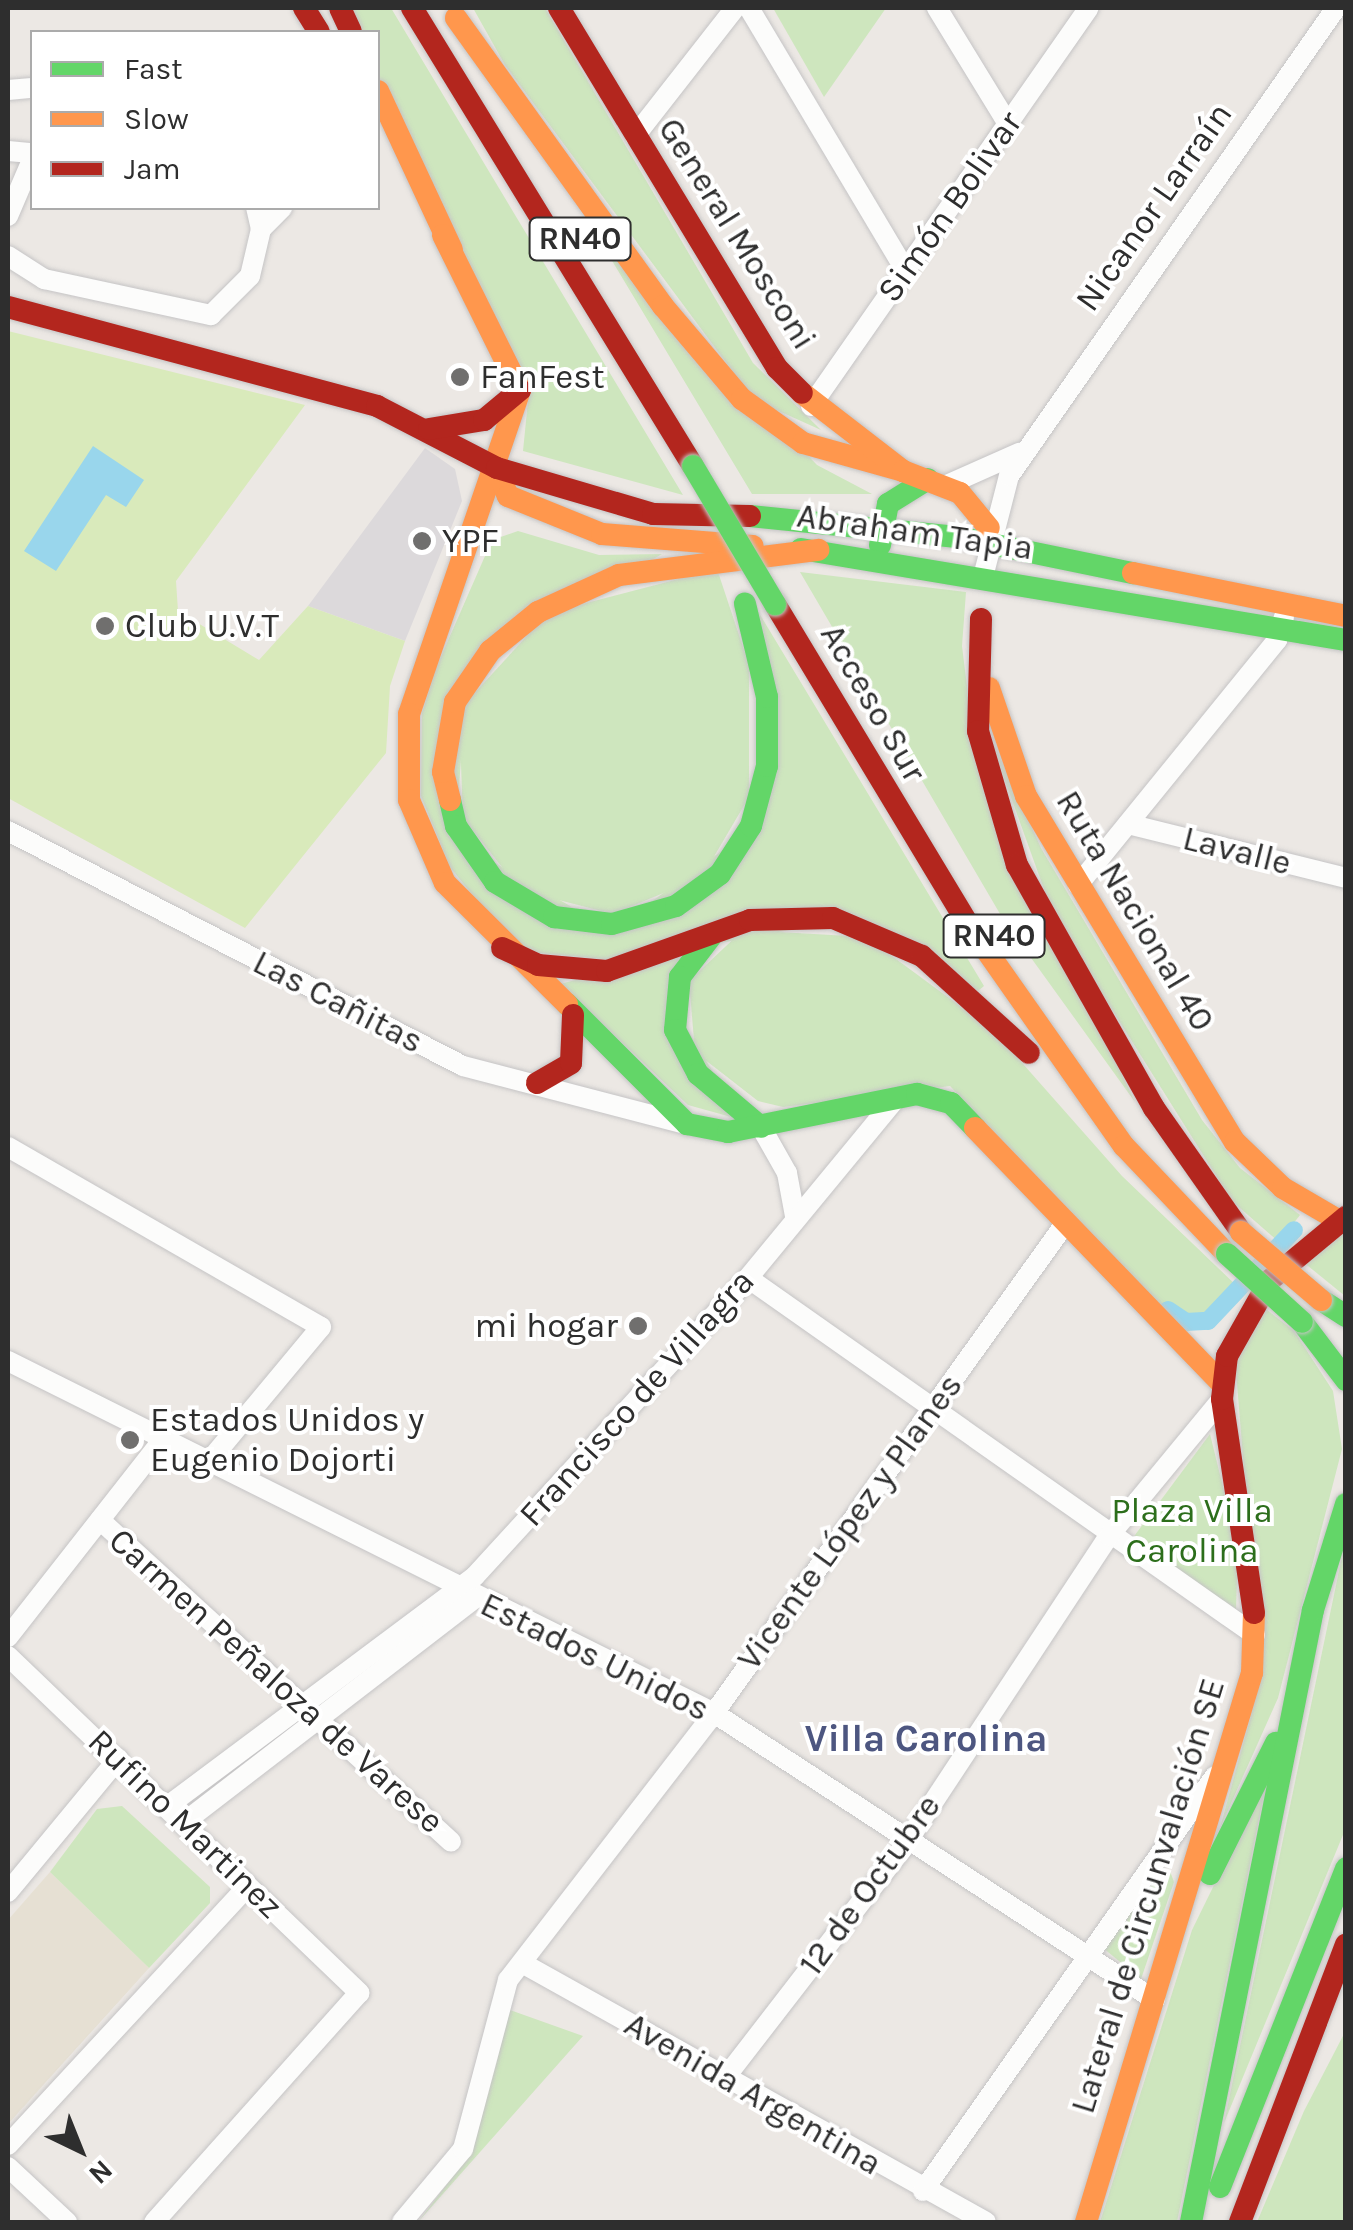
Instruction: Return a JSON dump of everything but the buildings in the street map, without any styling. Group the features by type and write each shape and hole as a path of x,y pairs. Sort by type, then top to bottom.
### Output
{"main road":[{"path":"304,8 318,30"},
{"name":"Acceso Sur","path":"412,8 1036,1000 1157,1150 1242,1232 1321,1300 1346,1316"},
{"name":"General Mosconi","path":"559,8 756,338 811,406 904,472 937,482 988,536"},
{"path":"454,13 663,306 742,399 802,443 904,472"},
{"name":"Acceso Sur","path":"454,13 703,472"},
{"path":"380,96 520,390 480,516 414,690 406,776 432,864 502,948 686,1124 761,1127 897,1097 951,1103 1062,1228 1222,1391 1254,1301 1342,1219"},
{"path":"380,133 452,250"},
{"name":"Abraham Tapia","path":"8,307 336,393 426,430 496,468 653,514 988,536 1346,616"},
{"path":"426,430 484,420 520,390"},
{"path":"496,468 508,496"},
{"path":"703,472 745,604 767,697 766,766 752,826 720,874 666,911 612,924 554,917 495,882 456,826 443,772 456,702 490,650 538,612 620,576 818,550"},
{"name":"Nicanor Larraín","path":"878,558 888,504 937,482"},
{"path":"480,516 508,496 653,514"},
{"name":"Abraham Tapia","path":"508,496 602,534 878,558 1346,640"},
{"name":"Ruta Nacional 40","path":"982,578 981,619 1004,748 1078,886 1235,1142 1282,1188 1342,1219"},
{"name":"Acceso Sur","path":"786,604 1020,1010 1146,1172 1302,1322 1346,1380"},
{"path":"981,619 978,730 1017,865 1154,1108 1242,1232"},
{"path":"502,948 538,965 607,971 718,930 810,915 856,924 922,956 1146,1172"},
{"path":"718,930 680,977 674,1030 698,1074 761,1127"},
{"path":"537,1083 571,1063 574,1015"},
{"name":"Lateral de Circunvalación SE","path":"1086,2222 1234,1750 1255,1635 1250,1539 1222,1391"},
{"path":"1173,1944 1272,1752 1346,1504"},
{"path":"1192,2222 1308,1636"},
{"path":"1208,2222 1346,1868"},
{"path":"1242,2222 1346,1946"},
{"path":"1242,2222 1346,2010"}],"street":[{"path":"636,136 735,8"},
{"path":"749,8 906,270"},
{"path":"937,8 1008,124"},
{"name":"Simón Bolivar","path":"811,406 1089,8"},
{"name":"Nicanor Larraín","path":"982,578 988,536 1029,446 1336,8"},
{"path":"8,216 30,165"},
{"path":"8,256 44,279 211,315 250,276 261,229 256,210"},
{"path":"261,229 280,210"},
{"name":"Nicanor Larraín","path":"937,482 1029,446"},
{"path":"1078,886 1280,628 1286,605"},
{"name":"Lavalle","path":"1128,824 1346,878"},
{"name":"Las Cañitas","path":"8,833 463,1066 686,1124"},
{"name":"Francisco de Villagra","path":"187,1820 451,1589 475,1576 748,1278 795,1216 897,1097"},
{"path":"761,1127 786,1172 795,1216"},
{"path":"8,1147 321,1327 207,1464"},
{"name":"Vicente López y Planes","path":"402,2222 464,2149 496,2008 522,1963 714,1713 1062,1228"},
{"path":"748,1278 936,1402 1108,1536 1255,1635"},
{"name":"Estados Unidos","path":"8,1361 160,1443 451,1589 714,1713 905,1845 1155,2000"},
{"name":"12 de Octubre","path":"725,2078 905,1845 1108,1536 1222,1391"},
{"path":"8,1637 160,1443"},
{"name":"Carmen Peñaloza de Varese","path":"100,1520 451,1842"},
{"path":"475,1576 476,1598"},
{"name":"Francisco de Villagra","path":"170,1805 476,1598"},
{"name":"Rufino Martinez","path":"8,1656 187,1820 248,1886 359,1994 154,2222"},
{"path":"923,2191 1082,1957 1234,1750"},
{"path":"8,1892 118,1759"},
{"path":"8,2146 248,1886"},
{"name":"Avenida Argentina","path":"522,1963 923,2191 986,2222"},
{"path":"8,2167 67,2222"}],"shaded area":[{"path":"425,448 455,469 462,501 405,641 308,606"},
{"path":"50,1872 149,1968 8,2124 8,1920"}],"green space":[{"path":"346,8 391,8 683,495 523,451 528,401 380,84 380,30 356,30"},
{"path":"473,8 545,8 753,363 821,430 754,400 505,65"},
{"path":"773,8 886,8 824,97"},
{"path":"593,229 817,465 872,494 752,494"},
{"name":"Club U.V.T","path":"8,331 305,405 176,581 178,611 259,660 308,606 405,641 390,686 386,753 245,928 8,798"},
{"path":"518,531 599,555 662,554 468,666 455,840 612,930 759,824 756,608 984,986 978,991 859,917 624,961 518,951 450,867 421,796 422,713 436,668 492,540"},
{"path":"717,569 749,665 749,797 702,877 613,914 520,890 463,818 459,710 548,613"},
{"path":"800,572 966,592 962,646 977,768 1135,1102 1003,919"},
{"path":"984,722 1041,848 1202,1120 1240,1168 1300,1215 1279,1242 1232,1201 1054,917"},
{"path":"743,930 866,937 994,1031 1122,1176 1239,1288 1204,1320 1164,1310 950,1086 783,1107 758,1101 695,1052 689,981"},
{"path":"680,953 667,996 742,1120 688,1105 560,984"},
{"path":"1345,1230 1345,1296 1302,1261"},
{"path":"1262,1306 1294,1331 1333,1391 1342,1449 1278,1698 1220,1828 1261,1679 1235,1359"},
{"name":"Plaza Villa Carolina","path":"1210,1434 1238,1548 1236,1609 1132,1539"},
{"path":"1345,1542 1345,1830 1224,2123"},
{"path":"1268,1775 1177,2222 1100,2222 1192,1930"},
{"path":"122,1806 210,1887 210,1903 149,1968 50,1872 97,1809"},
{"path":"1170,1871 1174,1882 1141,1979 1103,1948 1158,1872"},
{"path":"510,2010 583,2036 418,2222 470,2154"},
{"path":"1345,2032 1345,2222 1257,2222 1304,2111"}],"water":[{"path":"93,446 144,480 126,507 106,495 56,571 24,551"}],"waterway":[{"path":"1168,1310 1186,1322 1208,1321 1294,1230"}],"traffic: fast":[{"path":"693,466 775,604"},
{"path":"880,545 888,504 928,479"},
{"path":"750,516 957,537 1133,573"},
{"path":"801,549 1346,640"},
{"path":"450,800 456,826 495,882 554,917 612,924 676,906 720,874 751,826 767,766 767,697 745,604"},
{"path":"712,935 680,977 675,1030 698,1074 761,1127"},
{"path":"567,1004 687,1124 728,1132 917,1094 951,1103 975,1128"},
{"path":"1227,1254 1302,1322"},
{"path":"1321,1300 1346,1316"},
{"path":"1302,1322 1346,1380"},
{"path":"1191,2222 1313,1610 1346,1504"},
{"path":"1210,1874 1276,1743"},
{"path":"1220,2187 1346,1868"}],"traffic: slow":[{"path":"456,18 663,306 742,399 803,443 903,471"},
{"path":"380,95 452,250"},
{"path":"443,235 520,390 409,714 409,800 445,883 567,1004"},
{"path":"802,393 903,471 960,493 989,528"},
{"path":"497,468 508,496 602,534 753,546"},
{"path":"450,800 443,772 455,702 490,651 538,612 619,575 818,550"},
{"path":"1133,573 1346,616"},
{"path":"989,688 1026,796 1235,1142 1283,1188 1338,1220"},
{"path":"972,930 1124,1146 1225,1252"},
{"path":"975,1128 1222,1384"},
{"path":"1241,1232 1321,1300"},
{"path":"1086,2222 1252,1673 1254,1613"}],"traffic: jam":[{"path":"304,8 318,30"},
{"path":"340,8 350,30"},
{"path":"412,8 693,466"},
{"path":"559,8 777,368 802,393"},
{"path":"8,307 377,406 497,468 653,514 750,516"},
{"path":"429,429 484,420 520,390"},
{"path":"775,604 972,930"},
{"path":"981,619 978,731 1017,865 1154,1108 1241,1232"},
{"path":"502,948 538,965 607,971 750,920 833,918 922,956 1029,1053"},
{"path":"537,1083 571,1063 573,1015"},
{"path":"1254,1613 1222,1399 1227,1356 1270,1280 1346,1217"},
{"path":"1240,2222 1346,1945"}],"place":[{"name":"FanFest","path":"460,377"},
{"name":"YPF","path":"422,541"},
{"name":"Club U.V.T","path":"105,626"},
{"name":"mi hogar","path":"638,1326"},
{"name":"Estados Unidos y Eugenio Dojorti","path":"130,1440"}],"district":[{"name":"Villa Carolina","path":"926,1739"}]}
